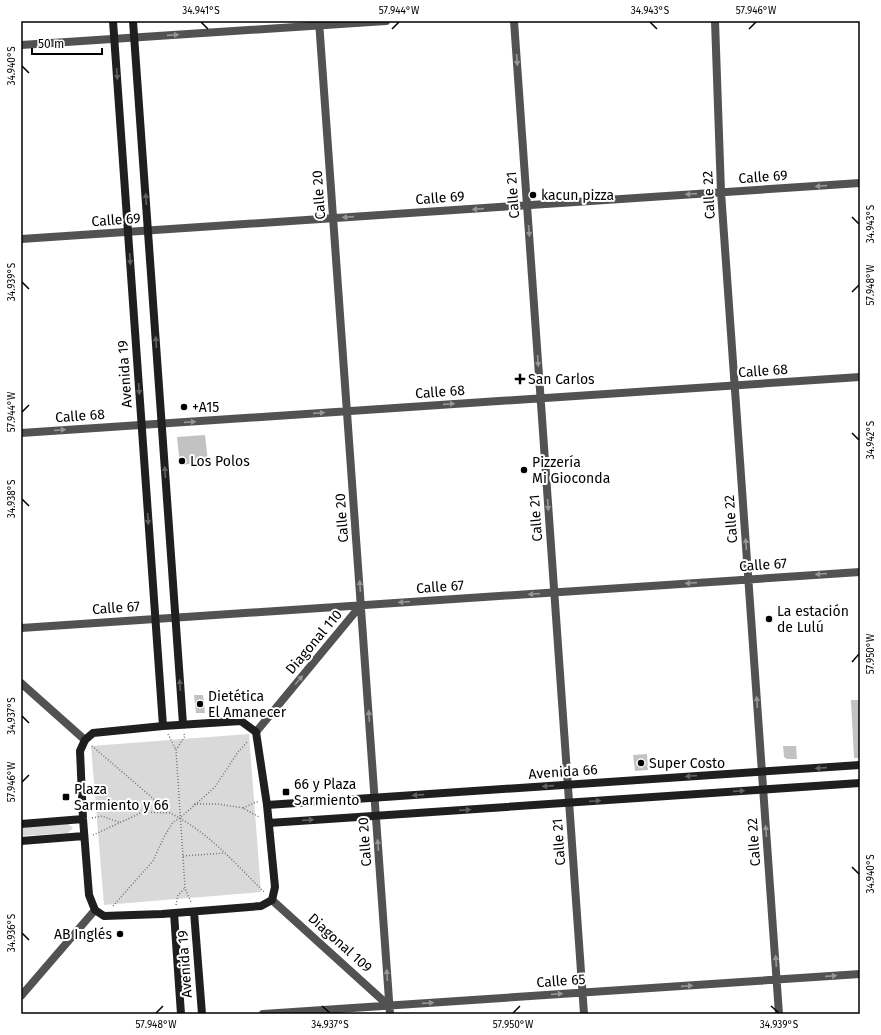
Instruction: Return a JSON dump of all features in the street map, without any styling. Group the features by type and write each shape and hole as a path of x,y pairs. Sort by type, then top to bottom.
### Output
{"main road":[{"name":"Avenida 19","path":"113,21 163,726"},
{"path":"133,21 183,724"},
{"path":"241,721 256,732 269,823 275,887 272,900 261,906 194,912 104,916 95,910 89,895 83,820 80,751 85,740 93,733 183,724 241,721"},
{"name":"Avenida 66","path":"267,805 860,765"},
{"path":"269,823 860,783"},
{"path":"21,824 83,820"},
{"path":"21,841 84,836"},
{"name":"Avenida 19","path":"194,912 202,1014"},
{"name":"Avenida 19","path":"174,913 181,1014"}],"street":[{"path":"21,45 134,38 319,23 386,21"},
{"name":"Calle 21","path":"514,21 584,1014"},
{"name":"Calle 22","path":"715,21 721,192 779,1014"},
{"name":"Calle 20","path":"319,23 390,1010"},
{"name":"Calle 69","path":"21,239 860,183"},
{"name":"Calle 68","path":"21,433 860,377"},
{"name":"Calle 67","path":"21,628 860,572"},
{"name":"Diagonal 110","path":"256,732 361,605"},
{"path":"21,683 85,740"},
{"name":"Diagonal 109","path":"272,900 390,1010"},
{"path":"21,996 95,910"},
{"name":"Calle 65","path":"263,1014 390,1010 583,993 860,974"}],"path":[{"path":"176,750 185,736 183,724"},
{"path":"163,726 176,750 185,888 194,912"},
{"path":"104,916 153,861 173,822 180,818 214,787 238,752 256,732"},
{"path":"85,740 170,813 180,818 204,835 225,853 272,900"},
{"path":"243,808 256,802 267,805"},
{"path":"194,804 218,804 243,808 269,823"},
{"path":"84,836 96,834 143,812 170,813"},
{"path":"83,820 102,816 119,822"},
{"path":"182,856 225,853"},
{"path":"174,913 178,895 185,888"}],"shaded area":[{"path":"249,734 261,892 104,905 91,746"},
{"path":"67,823 73,828 68,833 21,836 21,826"}],"building":[{"path":"205,435 208,462 180,465 177,437"},
{"name":"Dietética El Amanecer","path":"194,695 203,695 205,713 196,713"},
{"path":"851,700 860,700 860,758 854,758"},
{"path":"783,746 796,746 797,759 787,759 784,757"},
{"name":"Super Costo","path":"647,754 648,770 635,771 633,755"}],"place":[{"name":"kacun pizza","path":"533,195"},
{"name":"San Carlos","path":"520,379"},
{"name":"+A15","path":"184,407"},
{"name":"Los Polos","path":"182,461"},
{"name":"Pizzería Mi Gioconda","path":"524,470"},
{"name":"La estación de Lulú","path":"769,619"},
{"name":"Dietética El Amanecer","path":"200,704"},
{"name":"Super Costo","path":"641,763"},
{"name":"66 y Plaza Sarmiento","path":"286,792"},
{"name":"Plaza Sarmiento y 66","path":"66,797"},
{"name":"AB Inglés","path":"120,934"}]}
